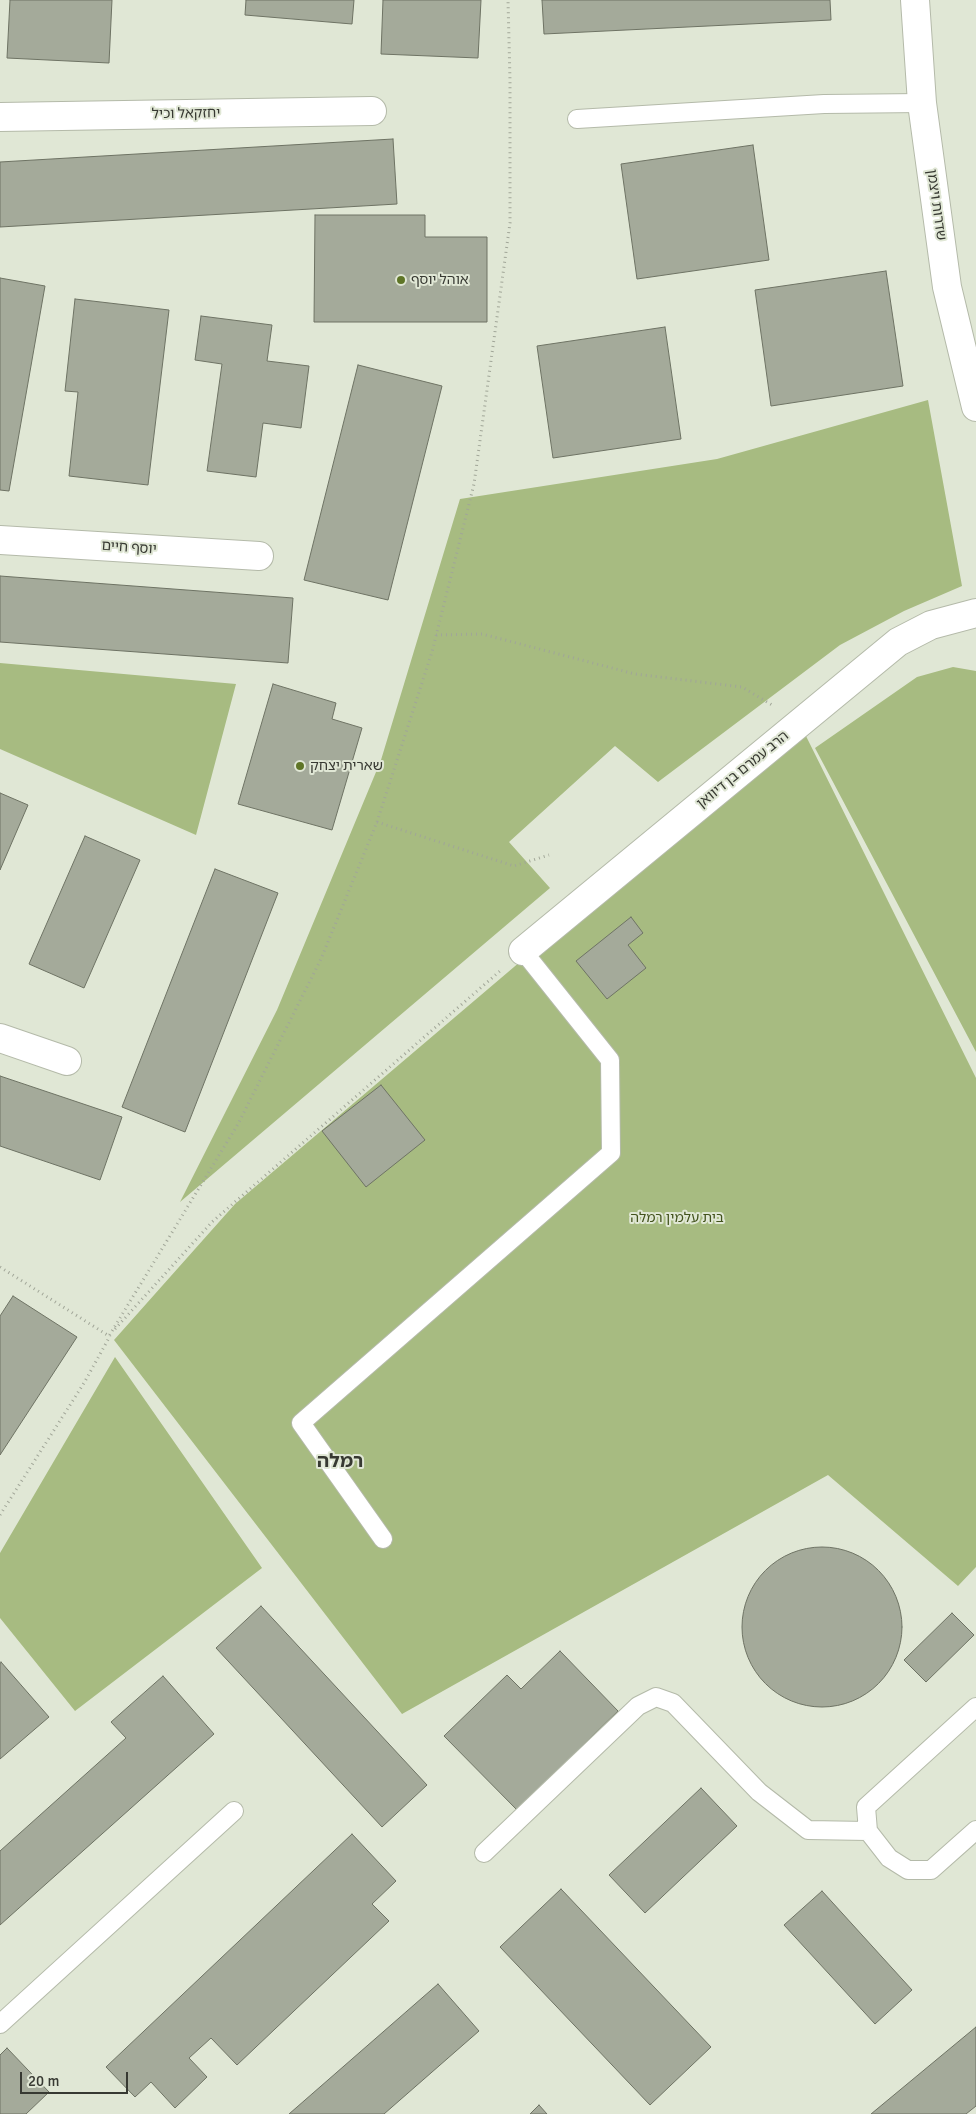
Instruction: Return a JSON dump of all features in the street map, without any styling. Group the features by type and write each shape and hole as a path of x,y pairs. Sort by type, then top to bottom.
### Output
{"street":[{"name":"שדרות ויצמן","path":"915,0 922,103 947,287 976,408"},
{"name":"יחזקאל וכיל","path":"0,118 372,111"},
{"name":"יוסף חיים","path":"0,540 259,556"},
{"name":"הרב עמרם בן דיוואן","path":"523,951 898,642 931,625 976,614"},
{"path":"0,1038 66,1061"}],"lane":[{"path":"577,119 824,104 922,103"},
{"path":"383,1539 301,1423 611,1153 610,1060 523,951"},
{"path":"484,1853 638,1706 656,1697 673,1703 759,1792 808,1830 868,1830"},
{"path":"976,1707 866,1807 868,1830 889,1858 908,1870 930,1870 976,1830"},
{"path":"0,2024 234,1811"}],"path":[{"path":"0,1515 84,1383 109,1336 238,1124 321,959 377,822 436,635 474,484 510,223 508,0"},
{"path":"436,635 482,634 635,674 742,687 801,722"},
{"path":"377,822 514,866 549,855"},
{"path":"109,1336 212,1222 523,951"},
{"path":"0,1267 109,1336"}],"green space":[{"path":"928,400 962,586 904,611 840,645 658,782 615,746 509,842 550,888 180,1202 277,1010 381,760 460,499 717,459"},
{"path":"0,663 236,684 196,835 0,749"},
{"path":"953,667 976,671 976,1052 815,748 917,677"},
{"name":"בית עלמין רמלה","path":"800,724 976,1078 976,1567 958,1586 828,1475 402,1714 114,1340 235,1204"},
{"path":"115,1357 262,1568 75,1711 0,1618 0,1553"}],"building":[{"path":"10,0 112,0 109,63 7,58"},
{"path":"246,0 354,0 352,24 245,15"},
{"path":"383,0 481,0 478,58 381,54"},
{"path":"542,0 830,0 831,20 544,34"},
{"path":"393,139 397,204 0,227 0,162"},
{"path":"753,145 769,260 637,279 621,164"},
{"name":"אוהל יוסף","path":"315,215 425,215 425,237 487,237 487,322 314,322"},
{"path":"886,271 903,386 771,406 755,290"},
{"path":"0,278 45,286 9,491 0,490"},
{"path":"75,299 169,310 148,485 69,476 78,392 65,391"},
{"path":"201,316 272,325 267,361 309,366 301,428 263,423 256,477 207,471 222,364 195,360"},
{"path":"665,327 681,439 553,458 537,346"},
{"path":"358,365 442,386 388,600 304,580"},
{"path":"0,576 293,598 288,663 0,642"},
{"name":"שארית יצחק","path":"273,684 336,703 332,719 362,728 332,830 238,804"},
{"path":"0,793 28,805 0,870"},
{"path":"85,836 140,860 84,988 29,964"},
{"path":"215,869 278,893 185,1132 122,1107"},
{"path":"631,917 643,933 628,945 646,968 607,999 576,961"},
{"path":"0,1076 122,1117 100,1180 0,1146"},
{"path":"381,1085 425,1140 366,1187 322,1131"},
{"path":"13,1296 77,1337 0,1455 0,1316"},
{"path":"822,1547 852,1553 872,1565 884,1577 896,1597 902,1627 896,1657 884,1677 872,1689 852,1701 822,1707 792,1701 772,1689 760,1677 748,1657 742,1627 748,1597 760,1577 772,1565 792,1553"},
{"path":"261,1606 427,1785 382,1827 216,1648"},
{"path":"952,1613 974,1635 926,1682 904,1660"},
{"path":"560,1651 618,1711 517,1810 444,1736 507,1675 521,1689"},
{"path":"1,1662 49,1717 0,1759 0,1664"},
{"path":"163,1676 214,1734 0,1925 0,1851 126,1738 111,1722"},
{"path":"701,1788 737,1826 645,1913 609,1875"},
{"path":"352,1834 396,1881 372,1904 389,1921 237,2065 211,2038 189,2058 207,2077 175,2108 151,2082 135,2097 106,2067"},
{"path":"561,1889 711,2047 650,2105 500,1947"},
{"path":"822,1891 912,1990 875,2024 784,1925"},
{"path":"438,1984 479,2031 384,2114 289,2114"},
{"path":"976,2027 976,2106 966,2114 871,2114"},
{"path":"7,2048 49,2092 26,2114 0,2114 0,2055"},
{"path":"539,2105 547,2114 530,2114"}],"place":[{"name":"אוהל יוסף","path":"401,280"},
{"name":"שארית יצחק","path":"300,766"}],"district":[{"name":"רמלה","path":"340,1462"}]}
